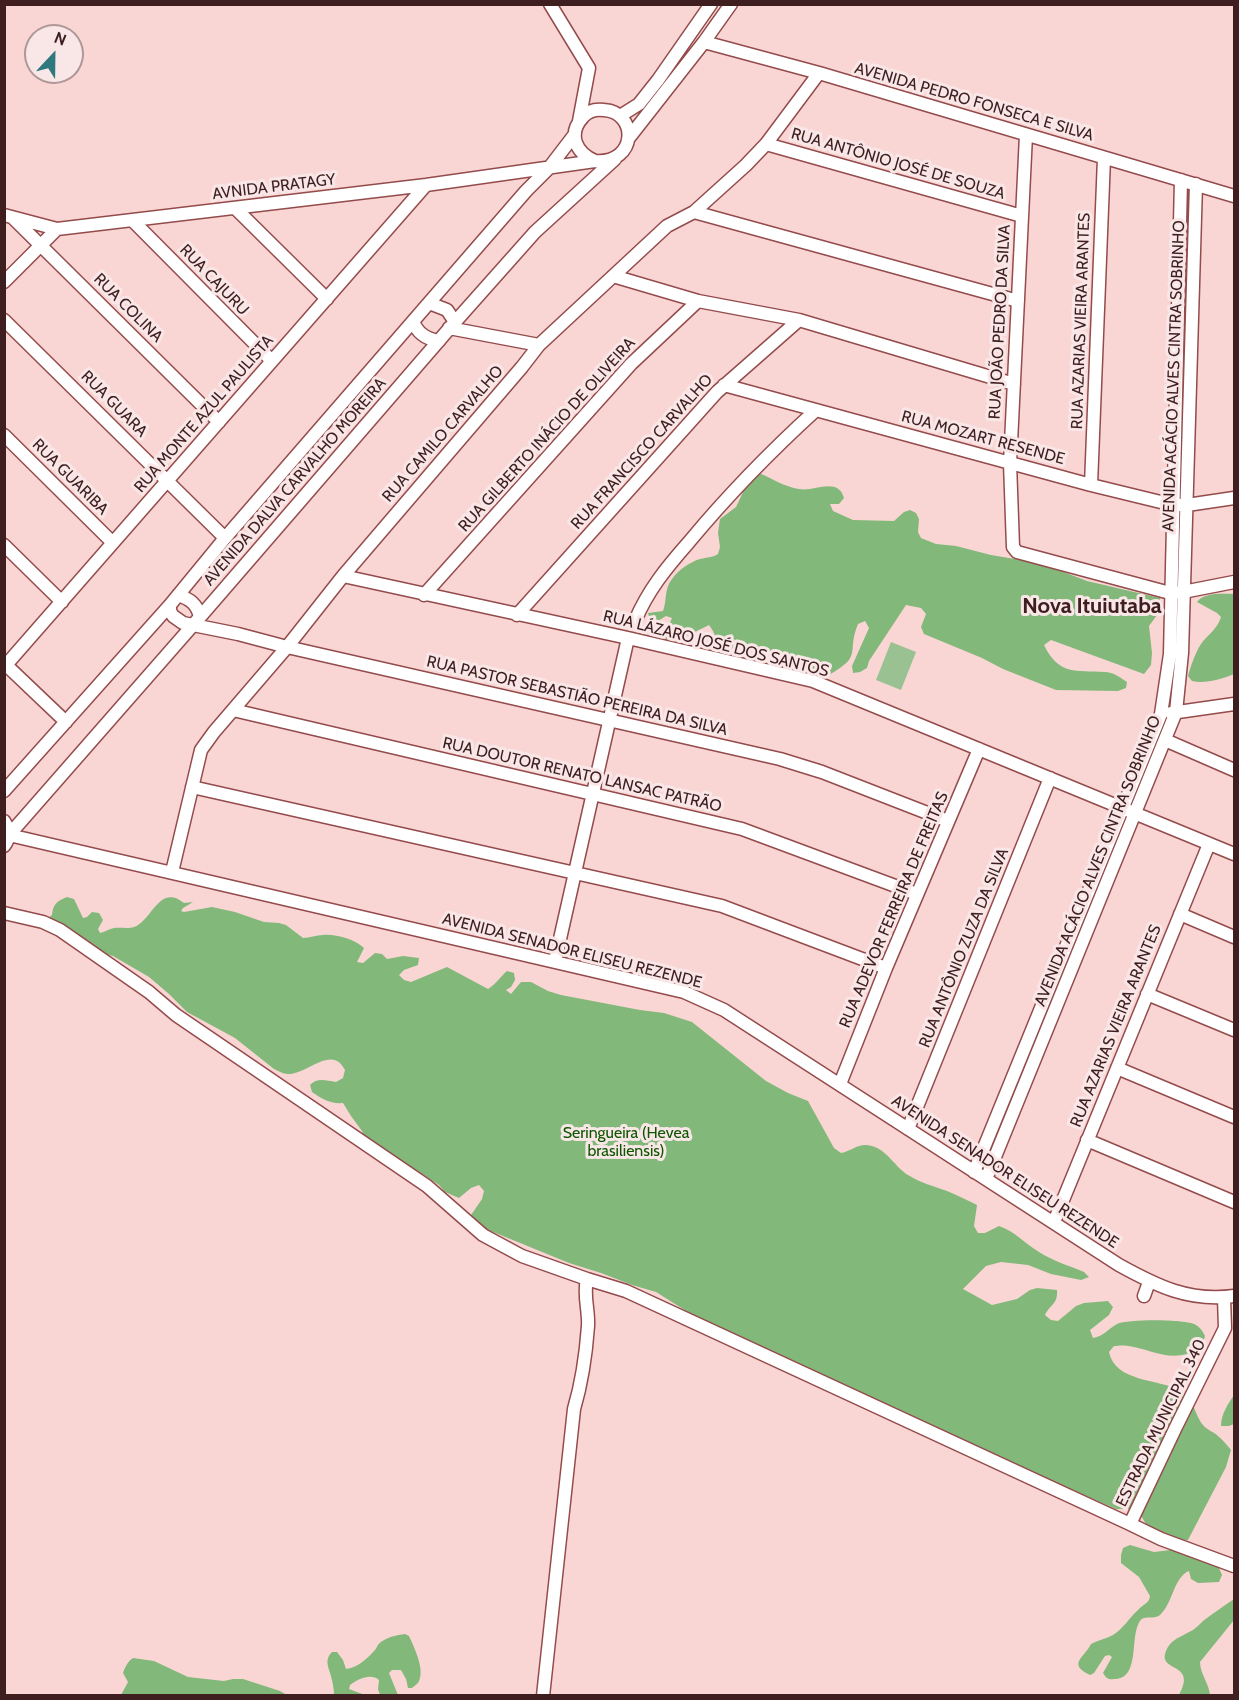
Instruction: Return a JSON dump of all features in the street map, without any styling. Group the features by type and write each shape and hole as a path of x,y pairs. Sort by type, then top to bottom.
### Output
{"street":[{"path":"550,4 589,68 576,143 586,158 605,162 615,159 624,150 628,139 731,4"},
{"path":"620,116 639,104 711,4"},
{"name":"AVENIDA PEDRO FONSECA E SILVA","path":"704,42 819,73 1234,196"},
{"name":"RUA CAMILO CARVALHO","path":"172,872 201,750 214,732 539,345 667,226 694,212 746,165 766,144 819,73"},
{"path":"577,128 587,113 598,109 610,110 620,116 625,123 628,139"},
{"name":"AVENIDA DALVA CARVALHO MOREIRA","path":"4,791 174,600 413,321 526,191 549,168 577,128"},
{"name":"RUA JOÃO PEDRO DA SILVA","path":"1026,135 1010,463 1013,547 1017,552 1177,592"},
{"name":"RUA ANTÔNIO JOSÉ DE SOUZA","path":"766,144 1022,216"},
{"name":"RUA AZARIAS VIEIRA ARANTES","path":"1091,485 1104,158"},
{"name":"AVENIDA DALVA CARVALHO MOREIRA","path":"7,840 535,232 615,159"},
{"name":"AVNIDA PRATAGY","path":"9,216 57,229 426,185 595,161"},
{"path":"509,174 522,182 526,191"},
{"name":"AVENIDA ACÁCIO ALVES CINTRA SOBRINHO","path":"986,1179 1176,712 1182,653 1173,505 1181,180"},
{"name":"AVENIDA ACÁCIO ALVES CINTRA SOBRINHO","path":"974,1172 1161,714 1170,654 1186,505 1196,184"},
{"name":"RUA MONTE AZUL PAULISTA","path":"5,664 62,602 426,185"},
{"path":"235,208 327,299"},
{"path":"694,212 1018,301"},
{"name":"RUA COLINA","path":"9,216 219,422"},
{"name":"RUA CAJURU","path":"133,221 272,362"},
{"path":"4,282 57,229"},
{"path":"613,276 698,301 799,320 1014,384"},
{"name":"RUA GILBERTO INÁCIO DE OLIVEIRA","path":"424,595 632,364 698,301"},
{"path":"429,303 447,310 452,315 452,325 539,345"},
{"name":"RUA GUARA","path":"4,320 225,538"},
{"name":"RUA FRANCISCO CARVALHO","path":"517,615 724,385 799,320"},
{"path":"413,321 420,333 439,341"},
{"name":"RUA MOZART RESENDE","path":"724,385 1091,485 1173,505 1234,498"},
{"path":"634,621 654,582 713,512 816,410"},
{"name":"RUA GUARIBA","path":"4,435 113,543"},
{"path":"4,545 62,602"},
{"name":"RUA LÁZARO JOSÉ DOS SANTOS","path":"343,576 813,681 1234,854"},
{"path":"1177,592 1234,582"},
{"path":"174,600 191,600 196,605 197,621 183,623 173,616 170,611 174,600"},
{"name":"RUA PASTOR SEBASTIÃO PEREIRA DA SILVA","path":"197,621 287,647 780,759 822,772 948,821"},
{"path":"555,961 628,638"},
{"path":"5,664 66,722"},
{"path":"1161,714 1234,704"},
{"name":"RUA DOUTOR RENATO LANSAC PATRÃO","path":"233,710 742,829 917,894"},
{"path":"1165,740 1234,770"},
{"name":"RUA ADEVOR FERREIRA DE FREITAS","path":"840,1084 886,968 979,749"},
{"name":"RUA ANTÔNIO ZUZA DA SILVA","path":"908,1130 1050,778"},
{"path":"192,787 722,906 886,968"},
{"path":"4,821 9,830 7,840"},
{"name":"AVENIDA SENADOR ELISEU REZENDE","path":"7,840 172,872 684,992 724,1010 908,1130 1149,1282 1190,1295 1229,1297"},
{"name":"RUA AZARIAS VIEIRA ARANTES","path":"1054,1222 1209,844"},
{"path":"4,913 43,922 75,940 149,992 177,1016 427,1186 483,1235 522,1256 626,1291 1130,1524"},
{"path":"1180,914 1234,937"},
{"path":"1147,994 1234,1030"},
{"path":"1117,1068 1234,1117"},
{"path":"1087,1140 1234,1202"},
{"path":"543,1695 574,1409 585,1364 588,1326 585,1288 587,1279"},
{"path":"1144,1296 1149,1282"},
{"name":"ESTRADA MUNICIPAL 340","path":"1229,1297 1225,1329 1130,1524 1161,1539 1234,1566"}],"green space":[{"path":"759,473 799,489 825,486 837,488 844,498 839,504 830,504 833,511 853,520 894,521 910,510 916,513 919,519 918,532 921,538 936,544 1021,560 1087,581 1160,598 1159,610 1149,626 1151,665 1144,674 1051,640 1044,645 1062,667 1077,671 1108,672 1127,682 1126,688 1118,691 1056,690 924,634 921,627 926,614 921,608 906,605 869,661 867,668 860,672 853,673 852,666 869,628 865,621 858,624 852,653 847,663 829,675 811,671 767,650 750,646 721,650 709,625 675,642 668,642 664,636 672,618 666,616 658,621 650,620 648,613 663,611 669,583 688,564 718,554 720,519 736,507 745,488"},
{"path":"1234,594 1234,674 1202,682 1192,681 1188,676 1197,651 1221,617 1197,602 1209,595"},
{"path":"891,642 916,652 901,690 876,680"},
{"name":"Seringueira (Hevea brasiliensis)","path":"67,897 74,899 83,918 92,912 99,913 103,920 98,929 100,933 114,928 134,927 146,918 162,900 168,897 175,898 184,903 193,902 183,908 181,911 184,912 212,907 264,922 286,925 303,938 328,935 345,938 364,948 357,962 363,963 375,953 382,954 387,959 403,956 419,958 418,965 404,970 399,975 411,982 447,967 488,989 507,971 514,973 515,980 506,990 511,994 521,982 531,982 561,995 664,1013 692,1022 766,1081 808,1101 834,1148 841,1153 863,1145 877,1148 913,1178 977,1205 974,1226 978,1233 985,1233 999,1226 1044,1255 1084,1272 1089,1277 1081,1280 1051,1274 1028,1265 1001,1262 986,1266 963,1289 992,1305 1017,1299 1037,1288 1057,1290 1055,1302 1045,1315 1051,1320 1058,1321 1076,1306 1108,1301 1113,1307 1109,1315 1090,1330 1093,1338 1117,1324 1133,1321 1157,1320 1190,1323 1201,1329 1205,1336 1198,1349 1182,1355 1166,1355 1124,1346 1114,1346 1109,1352 1113,1362 1128,1374 1171,1386 1185,1393 1203,1425 1215,1433 1231,1450 1226,1467 1188,1540 1180,1541 1151,1533 1139,1512 1132,1509 1116,1509 1032,1474 699,1319 656,1292 569,1263 481,1227 469,1218 482,1199 484,1191 479,1185 471,1188 459,1198 445,1192 439,1185 418,1171 365,1139 343,1103 334,1103 312,1092 310,1085 316,1081 336,1082 343,1078 345,1070 340,1063 327,1060 288,1074 274,1069 235,1038 187,1012 149,977 113,956 98,952 47,919 52,915 56,903"},
{"path":"1234,1395 1234,1424 1221,1426 1224,1413"},
{"path":"1130,1545 1154,1552 1179,1549 1216,1565 1222,1575 1219,1582 1198,1583 1191,1579 1189,1571 1184,1574 1161,1614 1140,1621 1128,1672 1122,1677 1109,1679 1106,1677 1103,1673 1112,1657 1109,1655 1105,1656 1094,1673 1090,1675 1078,1664 1091,1644 1117,1632 1147,1602 1150,1596 1139,1577 1121,1563 1123,1548"},
{"path":"1234,1599 1234,1620 1200,1662 1210,1695 1179,1695 1184,1678 1165,1660 1167,1649 1174,1640 1193,1630"},
{"path":"405,1634 409,1636 420,1664 419,1682 416,1685 408,1688 401,1670 392,1670 389,1673 398,1695 380,1695 379,1680 368,1677 353,1683 349,1689 365,1695 334,1695 328,1662 332,1652 337,1652 346,1669 366,1659 384,1640"},
{"path":"133,1658 154,1661 188,1677 224,1681 243,1679 287,1695 121,1695 128,1682 123,1673"}],"district":[{"name":"Nova Ituiutaba","path":"1092,607"}]}
